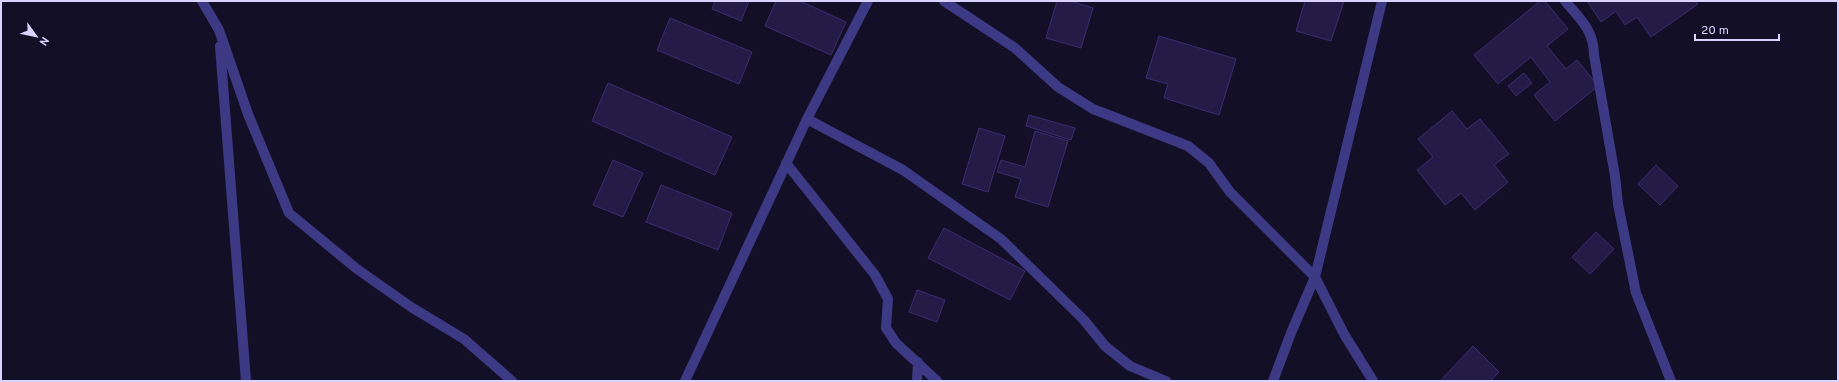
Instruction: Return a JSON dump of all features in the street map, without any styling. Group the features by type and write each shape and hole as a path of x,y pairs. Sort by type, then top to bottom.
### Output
{"lane":[{"path":"202,1 219,30 248,114 290,213 319,239 363,273 411,307 464,339 512,381"},
{"path":"684,381 807,119 868,1"},
{"path":"944,1 1015,48 1058,87 1093,110 1188,146 1209,163 1230,192 1315,277 1344,334 1365,371 1374,381"},
{"path":"1273,381 1291,333 1315,277 1382,1"},
{"path":"1565,1 1587,28 1594,41 1594,55 1615,176 1618,204 1636,293 1671,381"},
{"path":"219,30 246,381"},
{"path":"807,119 903,170 1001,239 1084,320 1105,346 1130,366 1166,381"},
{"path":"786,163 875,275 888,299 886,328 896,343 937,381"},
{"path":"917,381 918,362"}],"building":[{"path":"715,1 749,1 741,21 712,9"},
{"path":"776,1 800,1 846,22 831,55 765,26"},
{"path":"1057,1 1071,1 1093,8 1081,48 1046,38"},
{"path":"1305,1 1344,1 1331,41 1296,31"},
{"path":"1540,1 1545,1 1568,29 1547,46 1566,69 1577,60 1598,86 1555,121 1534,95 1550,82 1531,57 1498,84 1474,55"},
{"path":"1587,1 1695,1 1698,4 1651,37 1637,17 1625,25 1616,11 1601,22"},
{"path":"670,18 752,52 739,84 657,50"},
{"path":"1159,36 1236,59 1219,115 1164,98 1168,84 1146,78"},
{"path":"1524,73 1532,83 1516,96 1508,86"},
{"path":"608,83 732,137 715,175 592,121"},
{"path":"1452,111 1467,129 1480,119 1509,154 1494,165 1508,182 1475,210 1461,193 1445,205 1417,170 1433,157 1418,139"},
{"path":"1029,115 1075,128 1071,140 1026,126"},
{"path":"979,128 1005,136 988,192 962,184"},
{"path":"1035,131 1068,141 1048,207 1015,197 1021,179 997,172 1001,160 1025,167"},
{"path":"613,160 643,173 623,217 593,205"},
{"path":"1656,165 1678,186 1660,205 1638,184"},
{"path":"661,185 732,213 718,250 646,222"},
{"path":"944,228 1025,271 1010,300 928,258"},
{"path":"1596,232 1614,249 1590,274 1572,257"},
{"path":"917,290 945,300 937,322 909,312"},
{"path":"1473,346 1499,372 1490,381 1440,381"}]}
